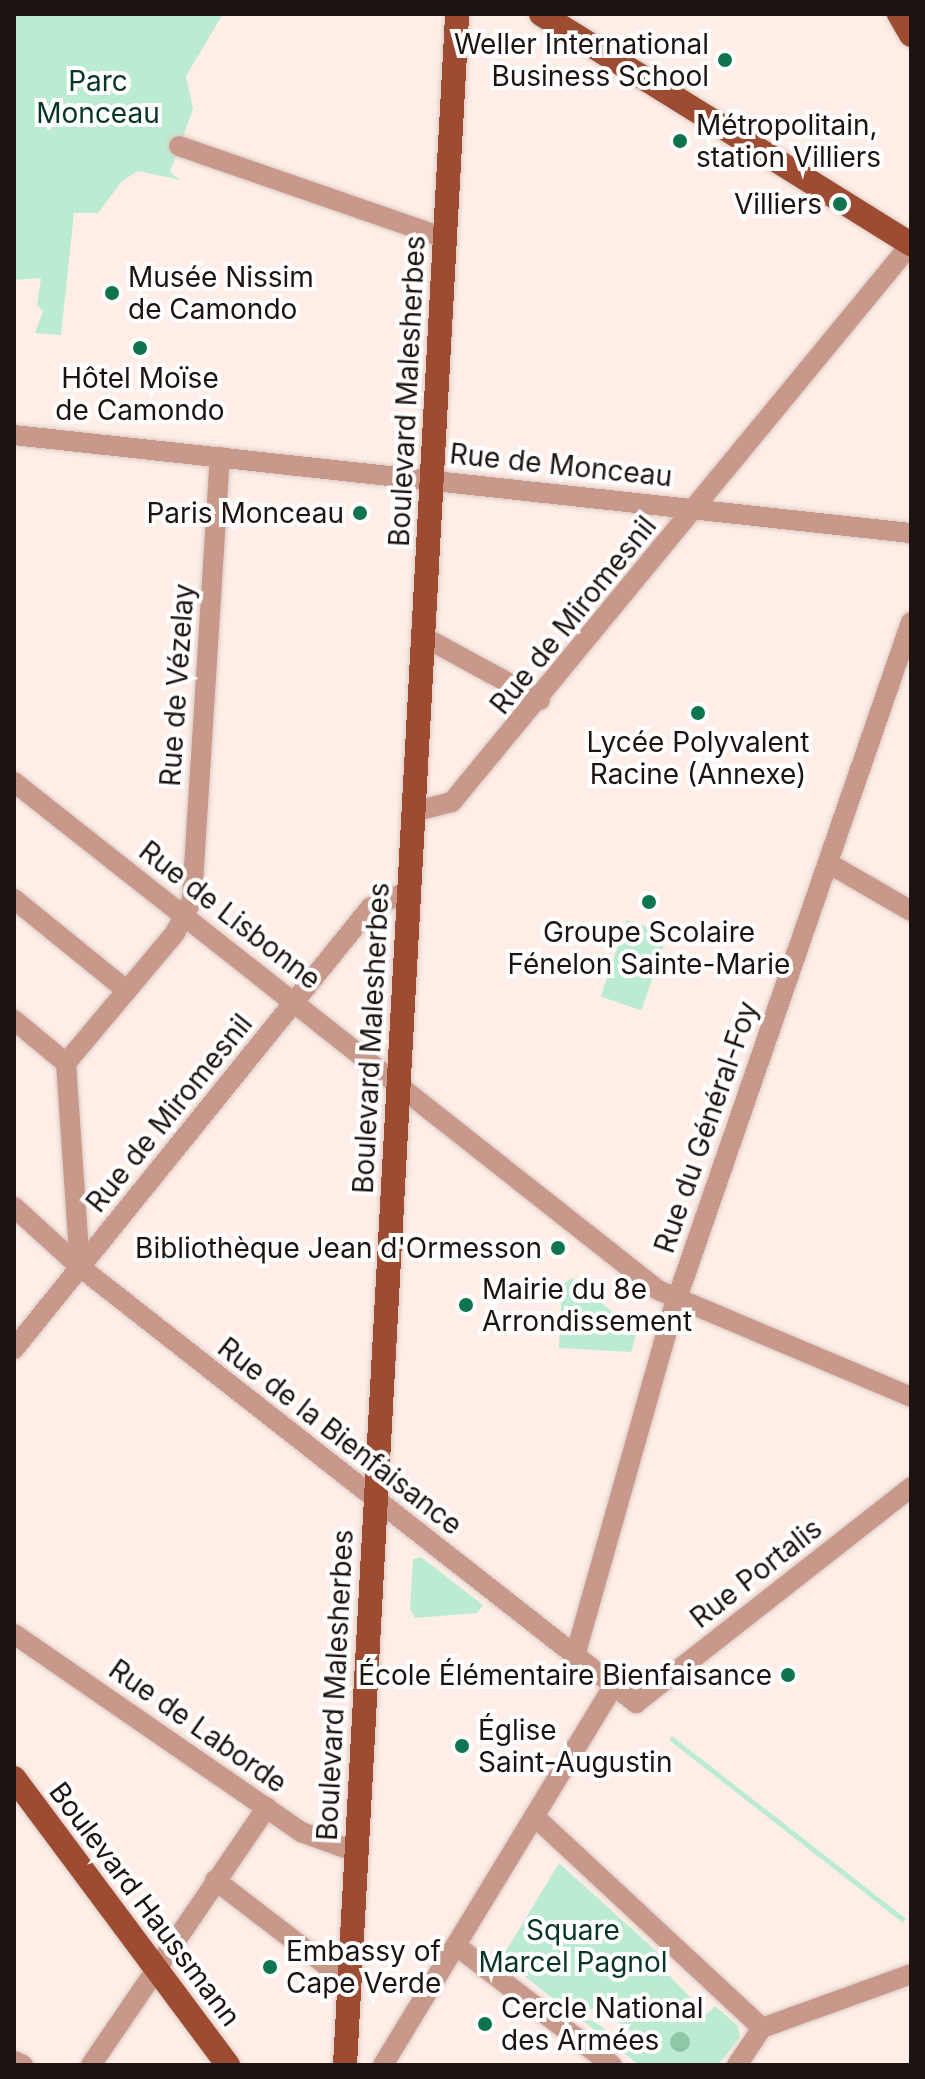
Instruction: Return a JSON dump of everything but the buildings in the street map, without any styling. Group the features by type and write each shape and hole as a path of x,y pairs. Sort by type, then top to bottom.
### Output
{"main road":[{"name":"Boulevard Malesherbes","path":"345,2065 457,14"},
{"path":"541,14 911,244"},
{"path":"899,14 911,35"},
{"name":"Boulevard Haussmann","path":"14,1778 228,2065"}],"street":[{"path":"179,146 445,238"},
{"name":"Rue de Miromesnil","path":"413,812 452,802 540,700 911,244"},
{"name":"Rue de Monceau","path":"14,435 698,507 911,533"},
{"name":"Rue de Vézelay","path":"185,916 192,899 220,457"},
{"name":"Rue du Général-Foy","path":"575,1656 677,1297 911,622"},
{"path":"424,637 540,700"},
{"name":"Rue de Lisbonne","path":"14,782 658,1290 911,1397"},
{"path":"828,863 911,911"},
{"name":"Rue de Miromesnil","path":"14,1349 370,908 409,891"},
{"path":"14,899 126,990"},
{"path":"80,1267 66,1063 185,916"},
{"path":"14,1020 66,1063"},
{"name":"Rue de la Bienfaisance","path":"14,1207 80,1267 636,1703"},
{"name":"Rue Portalis","path":"636,1703 911,1487"},
{"name":"Rue de Laborde","path":"14,1634 301,1832 356,1852"},
{"path":"383,2065 458,1947 613,1686"},
{"path":"91,2065 155,1966 267,1807"},
{"path":"534,1816 762,2028"},
{"path":"215,1880 349,1983"},
{"path":"458,1947 612,2065"},
{"path":"737,2065 762,2028 911,1974"},
{"path":"14,2061 23,2065"}],"green space":[{"name":"Parc Monceau","path":"14,14 223,14 186,76 193,109 170,172 180,180 138,171 122,181 98,213 74,213 61,335 35,333 43,311 37,305 41,278 14,280"},
{"path":"627,920 668,934 641,1011 601,997"},
{"path":"572,1278 623,1321 640,1321 631,1352 559,1348 562,1285"},
{"path":"421,1557 483,1605 477,1613 415,1618 410,1609 413,1559"},
{"path":"672,1736 906,1919 903,1923 669,1740"},
{"name":"Square Marcel Pagnol","path":"559,1863 664,1958 671,1978 707,2014 715,2006 738,2026 740,2037 718,2065 639,2065 583,2021 592,2020 624,2042 632,2032 598,2008 570,2012 505,1961 504,1954"}],"shaded area":[{"path":"680,2032 687,2035 690,2042 687,2049 680,2052 673,2049 670,2042 673,2035"}],"place":[{"name":"Weller International Business School","path":"725,60"},
{"name":"Métropolitain, station Villiers","path":"680,141"},
{"name":"Villiers","path":"840,204"},
{"name":"Musée Nissim de Camondo","path":"112,293"},
{"name":"Hôtel Moïse de Camondo","path":"140,348"},
{"name":"Paris Monceau","path":"360,513"},
{"name":"Lycée Polyvalent Racine (Annexe)","path":"698,713"},
{"name":"Groupe Scolaire Fénelon Sainte-Marie","path":"649,902"},
{"name":"Bibliothèque Jean d'Ormesson","path":"558,1248"},
{"name":"Mairie du 8e Arrondissement","path":"466,1305"},
{"name":"École Élémentaire Bienfaisance","path":"788,1675"},
{"name":"Église Saint-Augustin","path":"462,1746"},
{"name":"Embassy of Cape Verde","path":"270,1967"},
{"name":"Cercle National des Armées","path":"485,2024"}]}
